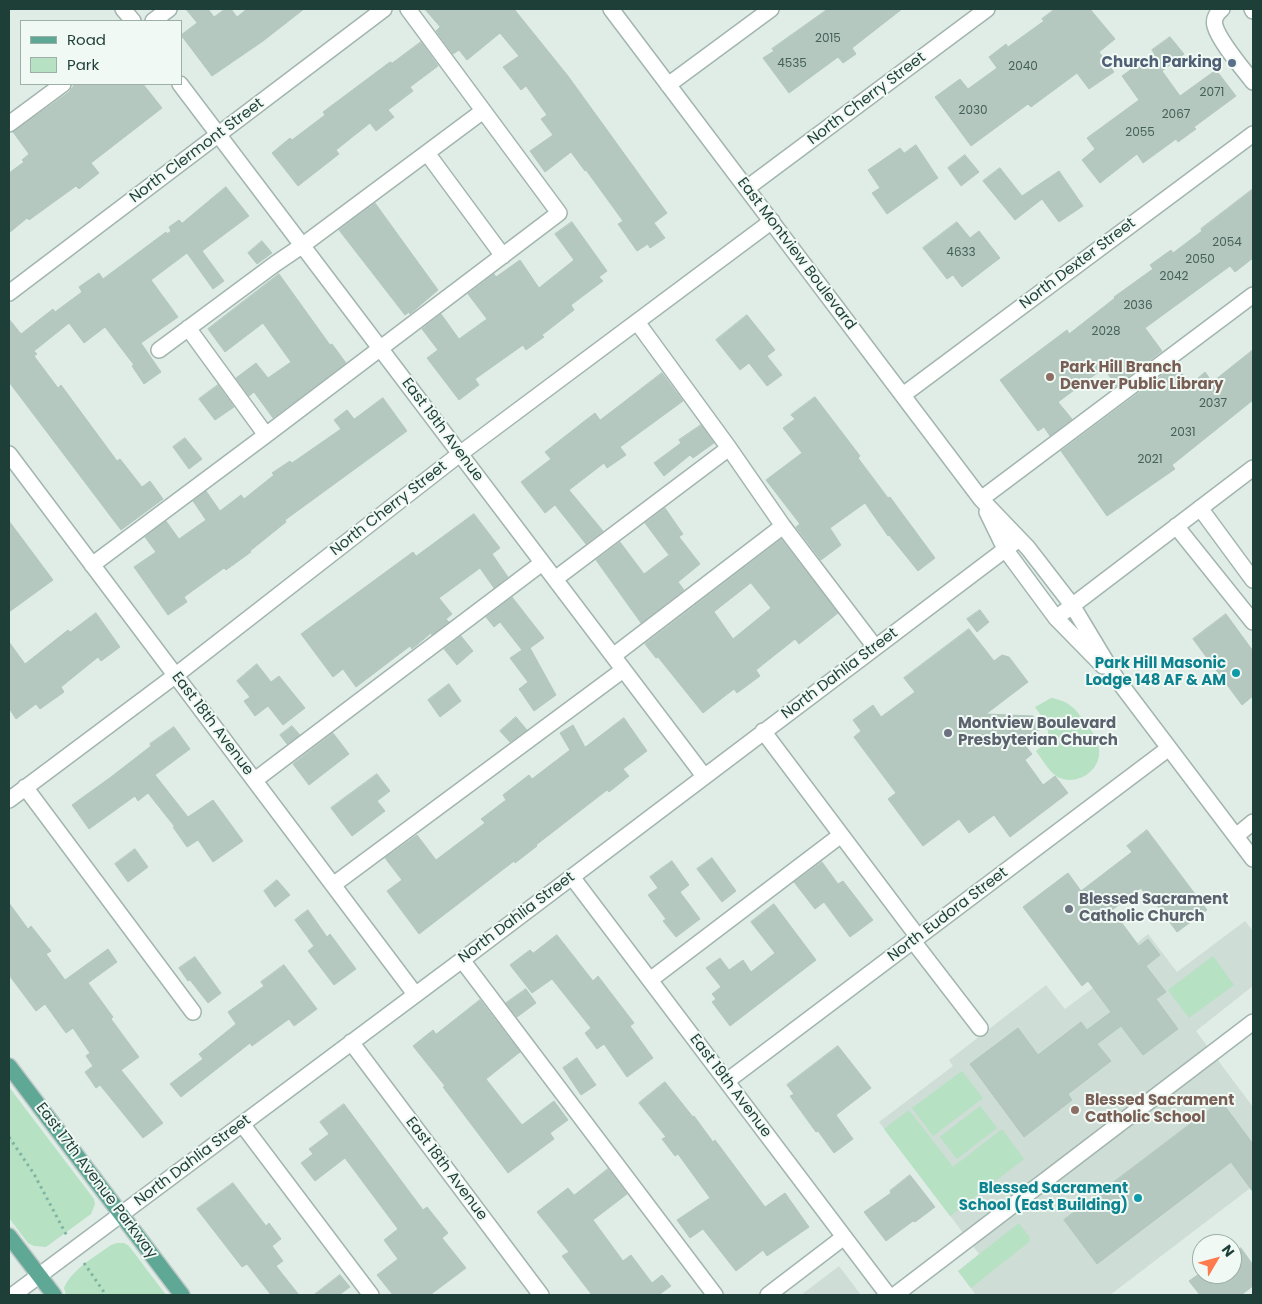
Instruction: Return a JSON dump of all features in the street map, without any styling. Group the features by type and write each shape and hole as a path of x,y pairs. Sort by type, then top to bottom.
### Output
{"main road":[{"name":"East 17th Avenue Parkway","path":"9,1066 182,1295"},
{"path":"9,1236 54,1295"}],"street":[{"path":"123,9 132,20"},
{"path":"154,20 169,9"},
{"name":"North Clermont Street","path":"9,293 384,9"},
{"path":"92,565 559,213 408,9"},
{"name":"East Montview Boulevard","path":"611,9 981,499 1019,539 1072,605 1116,678 1253,859"},
{"path":"668,85 771,9"},
{"name":"North Cherry Street","path":"747,188 987,9"},
{"path":"1222,9 1217,13 1214,24 1219,35 1253,82"},
{"path":"9,124 62,85"},
{"name":"East 19th Avenue","path":"181,85 704,776"},
{"path":"159,350 483,111"},
{"name":"North Dexter Street","path":"903,395 1253,134"},
{"path":"427,153 503,256"},
{"name":"North Cherry Street","path":"9,800 176,675 461,453 772,221"},
{"path":"981,499 1253,295"},
{"path":"637,322 783,526 876,647"},
{"path":"188,328 266,435"},
{"path":"555,579 729,448"},
{"name":"East 18th Avenue","path":"10,459 176,675 415,994"},
{"path":"1056,618 1253,468"},
{"name":"East Montview Boulevard","path":"981,499 1005,549 1056,618 1116,678"},
{"path":"1200,508 1253,580"},
{"path":"613,656 783,526"},
{"path":"1176,526 1253,622"},
{"name":"North Dahlia Street","path":"13,1295 462,960 1019,539"},
{"path":"254,780 542,563"},
{"path":"334,885 623,670"},
{"path":"764,731 980,1028"},
{"name":"North Eudora Street","path":"727,1081 1169,748"},
{"path":"25,787 193,1012"},
{"path":"1236,836 1253,822"},
{"path":"650,980 841,835"},
{"name":"East 19th Avenue","path":"572,877 888,1295"},
{"path":"462,960 714,1295"},
{"path":"895,1295 1253,1022"},
{"name":"East 18th Avenue","path":"352,1042 541,1295"},
{"path":"242,1124 371,1295"},
{"path":"768,1295 844,1237"}],"path":[{"path":"9,1137 34,1174 75,1249 106,1295"}],"shaded area":[{"name":"Blessed Sacrament Catholic School","path":"1245,921 1253,931 1253,986 1196,1031 1253,1107 1253,1186 1110,1295 976,1295 958,1271 979,1254 879,1122 953,1066 949,1060 1046,985 1065,1009 1129,961 1124,954 1148,934 1177,972"},
{"path":"839,1266 861,1295 801,1295"}],"green space":[{"path":"1051,698 1067,703 1075,709 1092,731 1097,741 1099,757 1096,764 1092,770 1079,779 1063,779 1056,776 1036,751 1046,740 1048,730 1035,707"},
{"path":"1213,956 1234,985 1189,1018 1168,990"},
{"path":"962,1071 983,1098 933,1136 912,1108"},
{"path":"9,1087 94,1199 95,1204 91,1214 46,1247 34,1246 28,1243 9,1218"},
{"path":"980,1106 997,1128 957,1159 940,1137"},
{"path":"909,1110 953,1167 1002,1129 1024,1159 950,1216 884,1129"},
{"path":"1019,1223 1030,1238 1029,1242 971,1288 958,1271"},
{"path":"117,1243 124,1243 129,1246 166,1295 66,1295 64,1288 72,1275 91,1259"}],"building":[{"path":"186,9 208,9 214,17 225,9 231,9 237,17 247,9 304,9 263,41 212,76 182,36 182,34 197,23"},
{"path":"425,9 514,9 568,76 667,213 654,223 665,238 650,248 648,244 637,251 618,224 623,221 571,152 545,172 530,151 553,135 541,119 547,115 526,86 521,90 503,67 519,56 500,33 467,60 459,50 453,54 436,31 440,27"},
{"path":"828,9 902,9 852,48 856,54 843,63 838,57 789,93 763,58 774,51 772,49"},
{"path":"1055,9 1090,9 1115,39 1099,52 1114,72 1089,89 1077,73 1031,107 1028,104 971,146 935,97 960,79 968,89 997,68 989,57 1006,44 1008,47 1044,21 1042,19"},
{"path":"1170,37 1184,54 1162,71 1180,96 1216,70 1236,96 1194,127 1196,129 1178,142 1176,139 1143,163 1137,154 1100,183 1082,160 1095,149 1087,138 1139,100 1122,76 1154,53 1152,50"},
{"path":"421,42 438,66 410,87 413,91 388,110 394,117 376,131 370,123 336,150 339,154 298,186 272,153 290,138 292,140 325,115 323,112 390,62 392,63"},
{"path":"74,85 144,85 162,108 91,163 99,173 79,189 76,186 29,220 27,218 9,233 9,173 24,162 22,160 29,154 13,132 69,92"},
{"path":"916,145 938,178 887,214 872,193 880,188 868,170 900,148 904,153"},
{"path":"965,155 979,172 961,186 948,168"},
{"path":"1000,168 1022,196 1059,171 1083,206 1059,222 1042,199 1015,220 983,181"},
{"path":"226,187 249,216 202,251 224,281 213,289 187,253 151,280 178,317 141,343 161,372 144,384 132,366 134,365 105,327 84,343 69,323 34,351 37,354 34,356 58,388 61,385 117,461 120,459 142,487 150,481 163,499 121,530 9,382 9,319 21,334 53,309 55,312 82,292 79,287 99,273 103,279 166,232 167,234 171,231 169,227 179,220 182,223"},
{"path":"1253,189 1253,258 1235,272 1230,266 1145,328 1162,351 1116,386 1104,368 1058,402 1072,419 1050,436 1044,427 1038,431 1000,380 1067,330 1069,334 1114,297 1153,269 1150,265 1171,250 1173,253"},
{"path":"375,203 438,290 410,314 409,312 405,315 339,230"},
{"path":"572,222 607,271 599,277 603,281 571,305 574,310 542,335 544,337 526,350 523,345 475,379 479,385 459,400 427,358 438,350 422,329 441,314 459,339 487,319 468,294 494,274 496,277 520,260 539,288 574,260 555,234"},
{"path":"957,222 970,238 979,231 1000,258 962,287 953,275 947,279 923,248"},
{"path":"262,241 272,253 257,264 248,253"},
{"path":"279,274 330,345 332,344 346,363 273,418 254,392 249,396 236,378 256,363 268,378 291,362 263,323 225,352 208,329"},
{"path":"747,315 775,350 767,356 782,375 767,386 749,363 740,370 716,340"},
{"path":"1253,350 1253,400 1172,465 1175,469 1107,516 1061,451 1176,365 1190,385 1205,372 1212,382"},
{"path":"662,373 683,401 620,447 626,455 607,468 604,463 569,490 603,531 586,544 555,505 545,513 521,482 551,459 545,452 582,423 595,413 600,420"},
{"path":"218,385 234,407 215,420 199,399"},
{"path":"815,397 860,456 858,458 888,498 890,497 935,558 918,571 888,536 865,503 830,528 841,545 821,560 796,527 800,524 766,480 802,453 783,428 795,419 791,415"},
{"path":"383,398 407,431 285,520 286,522 251,552 226,570 224,568 184,597 187,602 168,615 134,567 156,552 145,537 166,521 179,539 206,520 193,501 206,491 220,511 241,495 244,499 274,475 272,473 290,461 292,463 341,429 334,420 347,410 354,419"},
{"path":"701,425 714,443 693,458 690,455 664,476 654,463 681,443 679,440"},
{"path":"185,438 202,459 189,469 173,447"},
{"path":"665,508 683,534 679,537 700,564 678,582 684,590 641,623 596,560 620,542 644,574 669,555 645,523"},
{"path":"474,514 500,548 492,554 508,577 494,588 480,568 439,598 452,614 446,619 449,622 432,635 431,633 412,649 410,646 356,687 343,669 333,677 301,634 413,552 416,556"},
{"path":"9,521 53,580 9,612"},
{"path":"781,539 838,613 799,644 795,639 756,670 760,676 737,693 734,689 703,713 658,657 656,658 645,644","holes":["751,583 771,608 733,639 714,612"]},
{"path":"512,597 544,638 530,648 556,695 534,711 519,689 528,682 510,658 522,650 500,622 494,627 486,617"},
{"path":"980,610 989,622 977,632 967,619"},
{"path":"96,613 120,647 101,661 98,657 61,687 64,692 40,709 36,704 16,719 9,708 9,642 25,664 68,630 70,632"},
{"name":"Park Hill Masonic Lodge 148 AF & AM","path":"1226,614 1253,651 1253,696 1242,705 1193,639"},
{"name":"Montview Boulevard Presbyterian Church","path":"969,629 994,661 1002,655 1009,657 1028,682 986,714 1033,716 1039,724 1037,735 1024,744 1032,754 1025,760 1043,785 1055,776 1068,793 1010,837 994,815 969,833 959,819 923,846 888,799 896,793 854,737 861,731 853,720 873,705 881,717 915,692 904,678"},
{"path":"461,636 473,651 457,665 444,649"},
{"path":"257,664 271,682 279,676 305,708 283,725 268,706 255,716 244,701 250,697 237,681"},
{"path":"449,684 461,701 440,717 428,700"},
{"path":"516,717 527,730 510,742 500,731"},
{"path":"624,718 647,751 623,769 629,776 609,792 607,790 515,863 514,861 419,934 387,891 402,880 385,858 417,835 436,860 485,823 481,819 506,800 503,795 529,775 532,779 570,750 560,733 573,725 585,747"},
{"path":"292,726 300,735 287,744 280,735"},
{"path":"174,727 190,749 155,775 188,817 213,800 243,841 213,862 198,840 187,847 173,827 175,827 148,793 138,801 135,796 89,829 72,805"},
{"path":"333,733 349,754 309,785 293,764"},
{"path":"377,774 390,791 377,801 385,811 352,836 331,808"},
{"path":"1147,830 1207,910 1177,932 1147,892 1145,894 1141,888 1112,910 1139,946 1148,939 1160,955 1146,966 1166,992 1156,999 1178,1029 1143,1055 1121,1026 1097,1044 1111,1061 1068,1094 1072,1100 1024,1137 970,1064 1018,1028 1038,1055 1081,1022 1087,1030 1111,1012 1088,981 1082,986 1023,907 1068,873 1081,891 1132,852 1127,846"},
{"path":"135,849 148,867 128,882 115,864"},
{"path":"712,858 736,891 722,902 697,869"},
{"path":"672,861 689,885 680,892 700,919 676,937 663,921 666,919 648,895 658,888 650,877"},
{"path":"822,862 838,884 843,881 873,920 850,937 824,902 815,909 794,882"},
{"path":"277,880 290,895 275,907 264,891"},
{"path":"9,903 28,929 31,926 51,951 46,954 65,980 108,949 117,962 88,983 139,1057 121,1070 163,1123 143,1138 100,1085 96,1088 85,1072 93,1066 86,1056 90,1053 73,1028 66,1033 45,1004 36,1011 9,975"},
{"path":"774,904 816,960 730,1026 712,1002 716,999 712,994 721,987 706,968 720,958 729,970 743,960 751,972 775,953 751,922"},
{"path":"308,910 327,937 330,934 356,969 334,985 308,951 314,946 295,920"},
{"path":"557,935 593,981 598,976 634,1023 630,1026 653,1058 627,1077 604,1044 597,1049 585,1033 591,1028 552,979 532,993 510,965 530,950 533,953"},
{"path":"195,957 221,993 208,1003 179,968"},
{"path":"284,965 317,1009 294,1026 289,1019 252,1046 250,1043 181,1097 170,1084 203,1059 199,1054 236,1024 228,1012 264,986 261,982"},
{"path":"526,989 536,1003 517,1017 506,1003"},
{"path":"480,1000 520,1052 486,1079 522,1125 554,1101 568,1120 550,1133 554,1139 508,1173 443,1087 445,1086 413,1046 433,1030 436,1034"},
{"path":"838,1046 871,1088 836,1115 853,1139 834,1153 790,1096 794,1094 787,1085"},
{"path":"577,1058 596,1085 581,1095 563,1068"},
{"path":"665,1082 713,1142 715,1140 765,1207 785,1193 809,1227 767,1256 763,1250 736,1271 703,1229 690,1238 677,1220 710,1198 678,1154 675,1156 662,1139 666,1137 639,1103"},
{"name":"Blessed Sacrament School (East Building)","path":"1221,1101 1253,1144 1253,1192 1231,1162 1097,1264 1064,1220"},
{"path":"344,1104 423,1210 427,1207 448,1233 442,1238 466,1268 430,1295 393,1295 377,1275 398,1259 384,1240 398,1229 345,1158 315,1181 301,1163 313,1154 309,1149 329,1134 320,1122"},
{"path":"608,1169 627,1194 593,1220 623,1261 631,1255 652,1283 662,1275 671,1286 660,1294 662,1295 592,1295 562,1256 569,1252 537,1212 568,1188 574,1195"},
{"path":"910,1175 935,1207 886,1241 864,1212 891,1193 890,1191"},
{"path":"233,1183 266,1226 269,1223 281,1239 272,1246 283,1261 276,1266 299,1295 271,1295 247,1264 242,1267 197,1209"},
{"path":"1242,1249 1253,1265 1253,1286 1241,1295 1200,1295 1189,1281 1192,1279 1192,1284 1242,1284"},
{"path":"340,1275 350,1287 339,1295 314,1295"}],"place":[{"name":"Church Parking","path":"1232,63"},
{"name":"Park Hill Branch Denver Public Library","path":"1050,377"},
{"name":"Park Hill Masonic Lodge 148 AF & AM","path":"1236,673"},
{"name":"Montview Boulevard Presbyterian Church","path":"948,733"},
{"name":"Blessed Sacrament Catholic Church","path":"1069,909"},
{"name":"Blessed Sacrament Catholic School","path":"1075,1110"},
{"name":"Blessed Sacrament School (East Building)","path":"1138,1198"}]}
